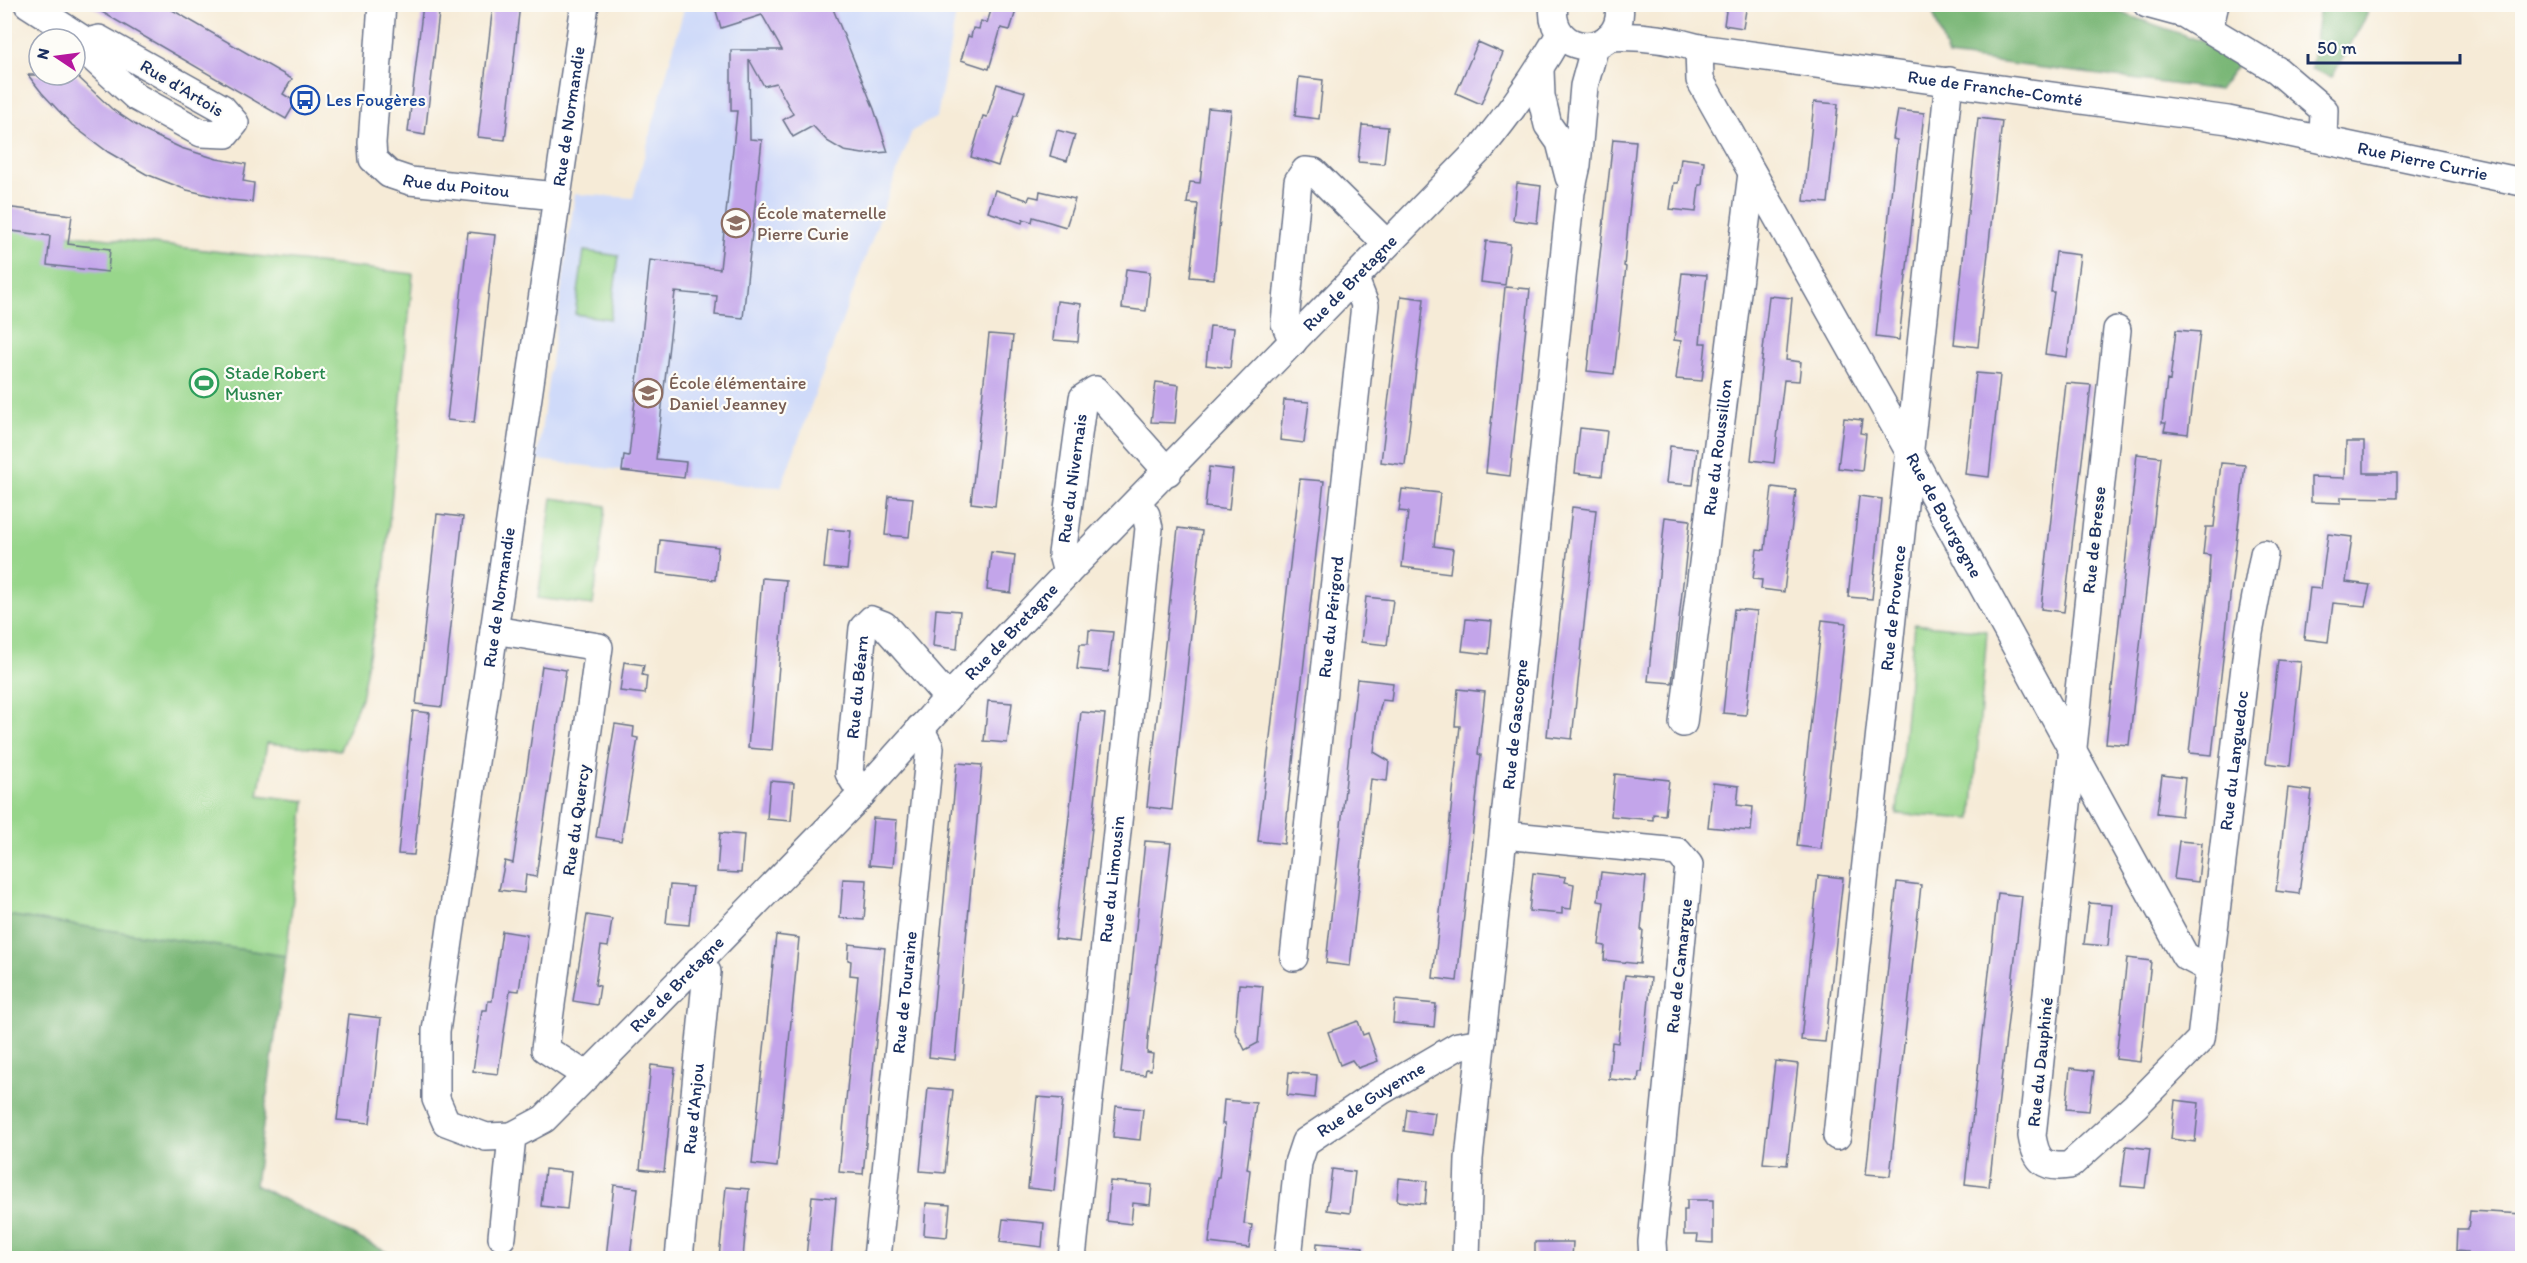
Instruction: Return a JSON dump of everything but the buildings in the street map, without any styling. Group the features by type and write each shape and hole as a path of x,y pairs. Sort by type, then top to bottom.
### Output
{"street":[{"name":"Rue d'Artois","path":"28,4 64,27"},
{"name":"Rue du Poitou","path":"382,4 372,143 373,159 389,174 410,182 556,196"},
{"name":"Rue de Normandie","path":"512,1136 486,1137 446,1122 436,1099 436,1031 585,4"},
{"path":"2147,4 2184,14 2212,17 2324,110 2323,140"},
{"name":"Rue de Franche-Comté","path":"1619,8 1638,25 1668,39 1699,48 2228,120 2323,140"},
{"name":"Rue de Gascogne","path":"1466,1258 1469,1159 1571,192 1577,165 1584,86 1602,41 1618,23 1619,8"},
{"name":"Rue de Franche-Comté","path":"1551,16 1576,45 1637,36 1668,39"},
{"name":"Rue de Bretagne","path":"512,1136 544,1119 587,1076 862,794 948,698 1067,573 1138,503 1482,147 1517,104 1540,70 1551,16"},
{"name":"Rue d'Artois","path":"99,39 222,108 235,123 226,134 201,133 153,108 122,85 93,58 87,42 99,39"},
{"name":"Rue de Bourgogne","path":"1699,48 1700,80 1909,451 2185,956 2210,969"},
{"name":"Rue de Gascogne","path":"1540,70 1540,96 1548,125 1560,142 1569,170 1571,192"},
{"name":"Rue de Provence","path":"1837,1136 1949,81"},
{"path":"1482,147 1511,127 1527,123 1548,125 1562,121 1584,100"},
{"name":"Rue Pierre Currie","path":"2323,140 2523,182"},
{"path":"1293,342 1285,323 1298,181 1305,171 1314,172 1387,244"},
{"name":"Rue du Roussillon","path":"1683,723 1752,173"},
{"name":"Rue du Périgord","path":"1294,957 1365,305 1355,279"},
{"name":"Rue de Bresse","path":"2072,750 2117,330"},
{"name":"Rue du Nivernais","path":"1067,573 1062,554 1083,399 1095,390 1168,472"},
{"name":"Rue du Limousin","path":"1072,1258 1149,528 1146,515 1138,503"},
{"name":"Rue du Languedoc","path":"2210,969 2249,633 2264,554"},
{"name":"Rue du Béarn","path":"862,794 849,773 863,628 871,620 885,625 948,698"},
{"name":"Rue du Quercy","path":"494,630 599,647 545,1048 587,1076"},
{"name":"Rue de Touraine","path":"878,1258 930,748 920,729"},
{"name":"Rue du Dauphiné","path":"2072,750 2032,1136 2035,1155 2044,1163 2058,1167 2070,1165 2135,1106 2201,1039 2210,969"},
{"name":"Rue de Camargue","path":"1504,835 1678,852 1689,865 1652,1242 1653,1258"},
{"name":"Rue d'Anjou","path":"679,1258 707,972 699,960"},
{"name":"Rue de Guyenne","path":"1288,1258 1298,1163 1305,1142 1381,1091 1458,1046 1482,1042"},
{"path":"502,1237 512,1136"}],"shaded area":[{"path":"685,5 949,5 956,13 937,117 912,131 781,487 753,486 537,460 575,194 633,198"}],"green space":[{"path":"1913,5 2099,5 2244,56 2219,90 1948,56 1932,10"},
{"path":"2320,5 2368,5 2367,15 2332,77 2311,69"},
{"path":"5,227 413,274 384,576 361,698 340,750 267,743 258,795 305,801 286,956 5,915"},
{"path":"584,251 619,256 610,319 575,314"},
{"path":"552,498 606,506 593,605 538,598"},
{"path":"1914,624 1987,631 1972,819 1897,814"},
{"path":"5,915 286,956 255,1185 398,1258 5,1258"}],"place":[{"name":"Les Fougères","path":"305,100"},
{"name":"École maternelle Pierre Curie","path":"736,223"},
{"name":"Stade Robert Musner","path":"204,383"},
{"name":"École élémentaire Daniel Jeanney","path":"648,393"}]}
